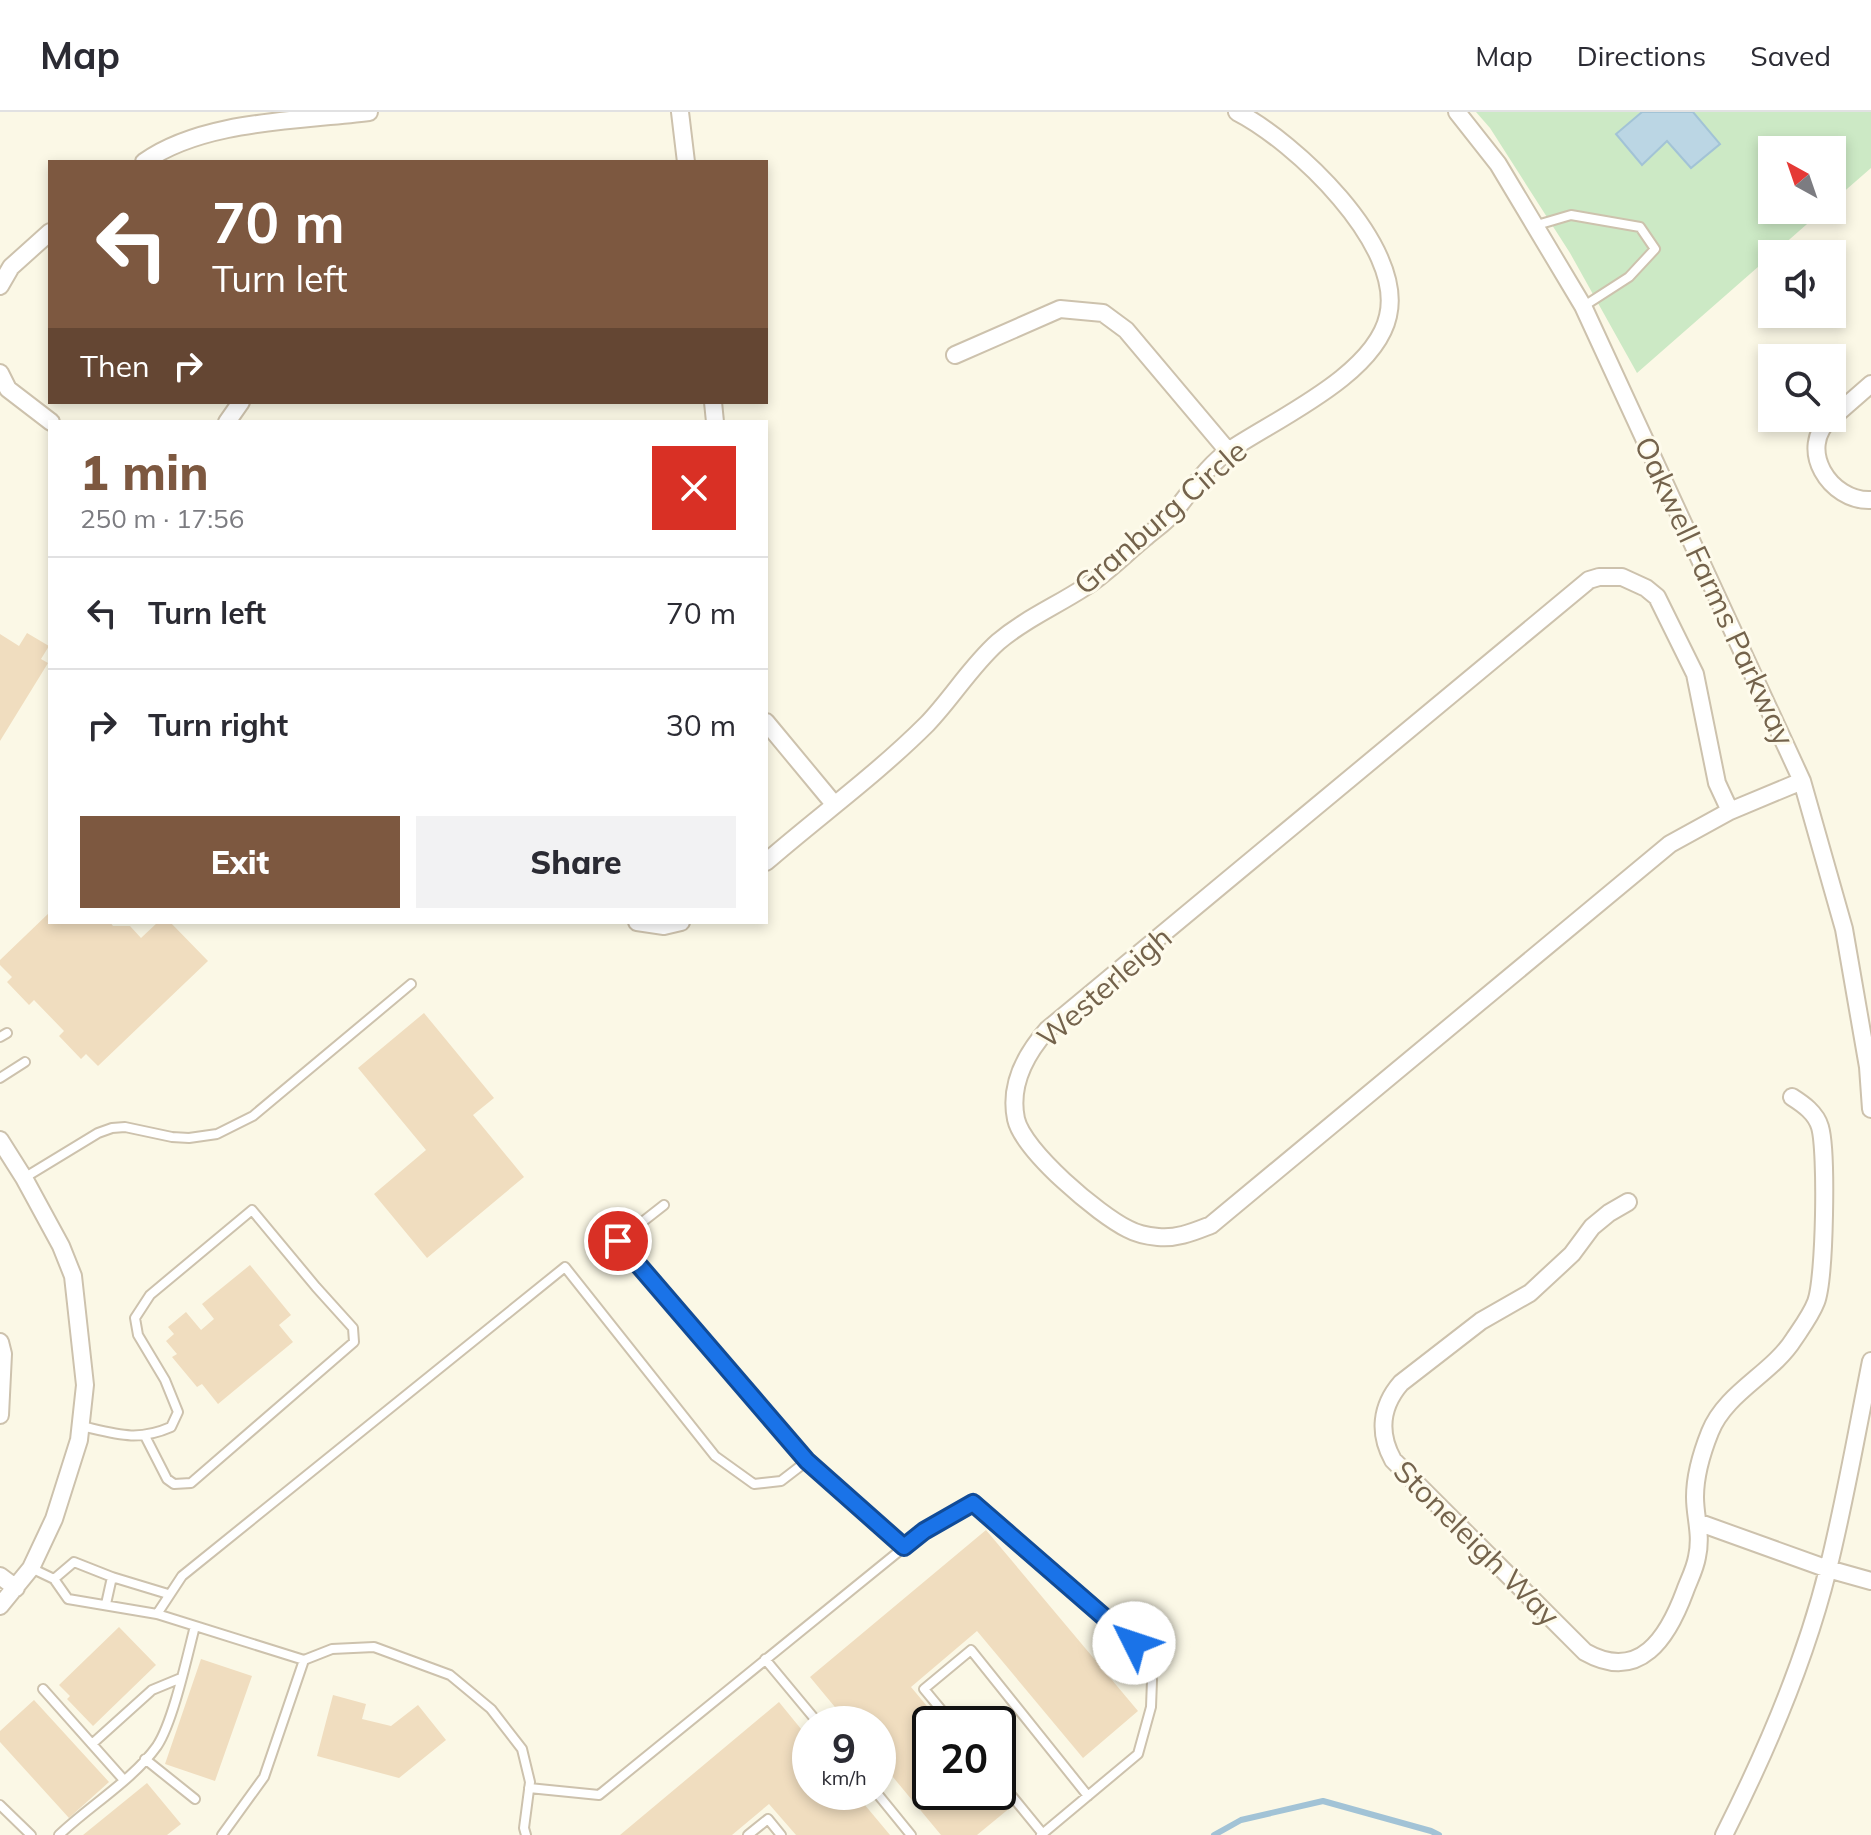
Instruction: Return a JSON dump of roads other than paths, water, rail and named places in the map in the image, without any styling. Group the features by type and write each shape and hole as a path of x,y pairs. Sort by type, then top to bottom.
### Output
{"street":[{"path":"147,160 160,150 191,137 223,130 369,112"},
{"path":"680,112 686,160"},
{"name":"Granburg Circle","path":"768,860 929,722 997,643 1044,609 1086,587 1172,515 1193,486 1228,451 1298,410 1353,368 1383,331 1390,301 1381,261 1372,242 1339,195 1286,144 1237,112"},
{"name":"Oakwell Farms Parkway","path":"1457,112 1498,164 1583,306 1802,781 1844,929 1866,1022 1871,1109"},
{"path":"0,286 11,267 48,234"},
{"path":"955,355 1060,309 1103,313 1126,330 1228,451"},
{"path":"0,373 8,389 48,420"},
{"path":"1846,406 1871,384"},
{"path":"1821,432 1816,458 1822,472 1834,487 1849,497 1871,500"},
{"name":"Westerleigh","path":"1730,811 1717,783 1695,674 1657,597 1622,577 1589,580 1047,1030 1023,1064 1015,1091 1016,1120 1050,1168 1124,1227 1161,1238 1181,1236 1211,1225 1670,844 1730,811 1802,781"},
{"path":"768,724 834,804"},
{"path":"650,924 672,924"},
{"path":"1792,1097 1814,1116 1821,1128 1824,1198 1821,1284 1816,1303 1792,1343 1726,1406 1710,1430 1700,1462 1695,1498 1700,1523 1828,1569 1871,1581"},
{"path":"0,1140 61,1246 73,1276 85,1385 81,1426 69,1477 54,1519 31,1568 0,1606"},
{"name":"Stoneleigh Way","path":"1628,1202 1592,1227 1572,1254 1530,1293 1481,1321 1401,1383 1392,1393 1383,1420 1383,1436 1393,1460 1585,1652 1609,1662 1636,1659 1665,1635 1673,1623 1697,1558 1700,1523"},
{"path":"0,1342 3,1354 0,1415"},
{"path":"1724,1835 1764,1756 1812,1624 1828,1569 1871,1361"},
{"path":"0,1576 16,1588"}],"lane":[{"path":"1537,225 1571,215 1604,219 1640,227 1655,249 1629,277 1583,306"},
{"path":"24,1178 98,1133 112,1128 125,1127 180,1138 217,1134 253,1116 411,984"},
{"path":"0,1078 25,1062"},
{"path":"664,1205 618,1241 807,1461 904,1547"},
{"path":"81,1426 124,1437 145,1436 171,1427 178,1412 165,1380 138,1335 135,1318 150,1295 252,1210 353,1328 354,1342 191,1483 174,1484 167,1479 145,1436"},
{"path":"157,1614 182,1576 565,1267 715,1456 754,1484 781,1481 807,1461"},
{"path":"529,1788 599,1795 924,1531 973,1503 1134,1643 1152,1680 1151,1707 1138,1754 1042,1834 1016,1802"},
{"path":"54,1579 74,1562 168,1594"},
{"path":"31,1568 54,1579 68,1599 157,1614 304,1660 332,1649 374,1647 450,1675 491,1709 522,1749 529,1788 524,1828 526,1835"},
{"path":"106,1604 112,1577"},
{"path":"59,1835 158,1745 195,1626"},
{"path":"938,1706 924,1689 971,1650 1016,1706"},
{"path":"765,1659 804,1706"},
{"path":"222,1835 264,1777 304,1660"},
{"path":"92,1744 152,1690 181,1678"},
{"path":"43,1689 123,1779"},
{"path":"1016,1706 1088,1796"},
{"path":"145,1759 195,1799"},
{"path":"0,1805 31,1835"},
{"path":"891,1810 911,1835"},
{"path":"748,1835 768,1819 781,1835"}],"water":[{"path":"1642,112 1693,112 1720,144 1691,168 1667,141 1642,165 1616,134"}],"waterway":[{"path":"1214,1835 1241,1820 1323,1801 1439,1835"}]}
